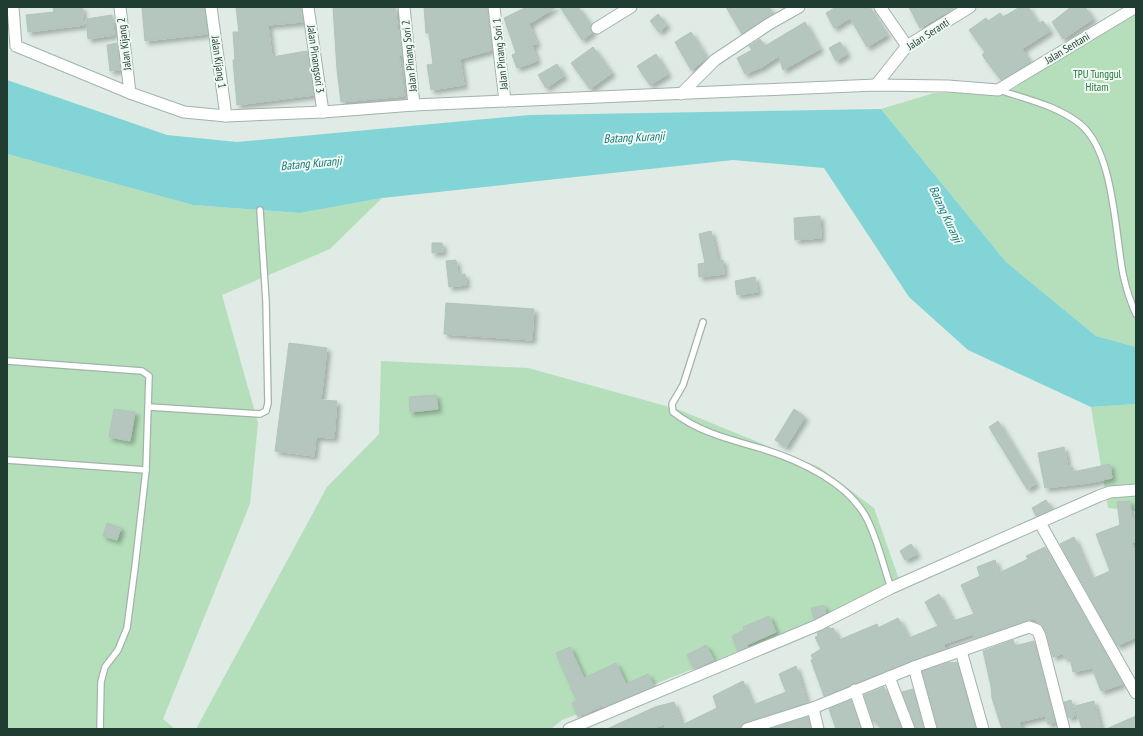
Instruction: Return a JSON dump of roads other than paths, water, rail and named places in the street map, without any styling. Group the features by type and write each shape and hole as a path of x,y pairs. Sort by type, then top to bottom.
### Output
{"street":[{"path":"13,7 16,46 130,93 184,112 226,116 323,112 414,105 876,85 948,86 998,90"},
{"name":"Jalan Kijang 2","path":"120,7 130,93"},
{"name":"Jalan Kijang 1","path":"212,7 226,116"},
{"name":"Jalan Pinangsori 3","path":"308,7 323,112"},
{"name":"Jalan Pinang Sori 2","path":"404,7 414,105"},
{"name":"Jalan Pinang Sori 1","path":"494,7 505,101"},
{"path":"597,28 632,7"},
{"path":"681,94 716,60 769,24 800,7"},
{"path":"880,7 906,46"},
{"name":"Jalan Seranti","path":"876,85 906,46 970,7"},
{"name":"Jalan Sentani","path":"998,90 1133,8"},
{"path":"569,729 818,625 891,588 1099,496 1110,492 1136,490"},
{"path":"1040,523 1136,694"},
{"path":"747,729 813,708 888,677 1024,628 1032,627 1037,630 1040,636 1064,729"},
{"path":"961,651 983,729"},
{"path":"914,668 931,729"},
{"path":"888,677 909,729"},
{"path":"855,690 868,729"},
{"path":"813,708 818,729"}],"lane":[{"path":"998,90 1049,106 1080,123 1094,140 1104,165 1123,274 1128,296 1136,314"},
{"path":"149,407 260,414 266,411 268,403 266,301 260,210"},
{"path":"703,322 683,385 672,404 674,412 709,433 795,460 825,477 849,496 866,517 873,533 891,588"},
{"path":"7,361 142,371 149,376 146,470 127,628 118,650 104,666 100,682 100,729"},
{"path":"7,460 146,470"}],"water":[{"name":"Batang Kuranji","path":"7,80 167,135 237,142 530,115 881,109 1006,262 1096,336 1136,347 1136,404 1091,407 968,350 909,297 824,168 733,160 382,198 300,213 193,205 7,154"}],"park label":[{"name":"TPU Tunggul Hitam","path":"1097,80"}]}
